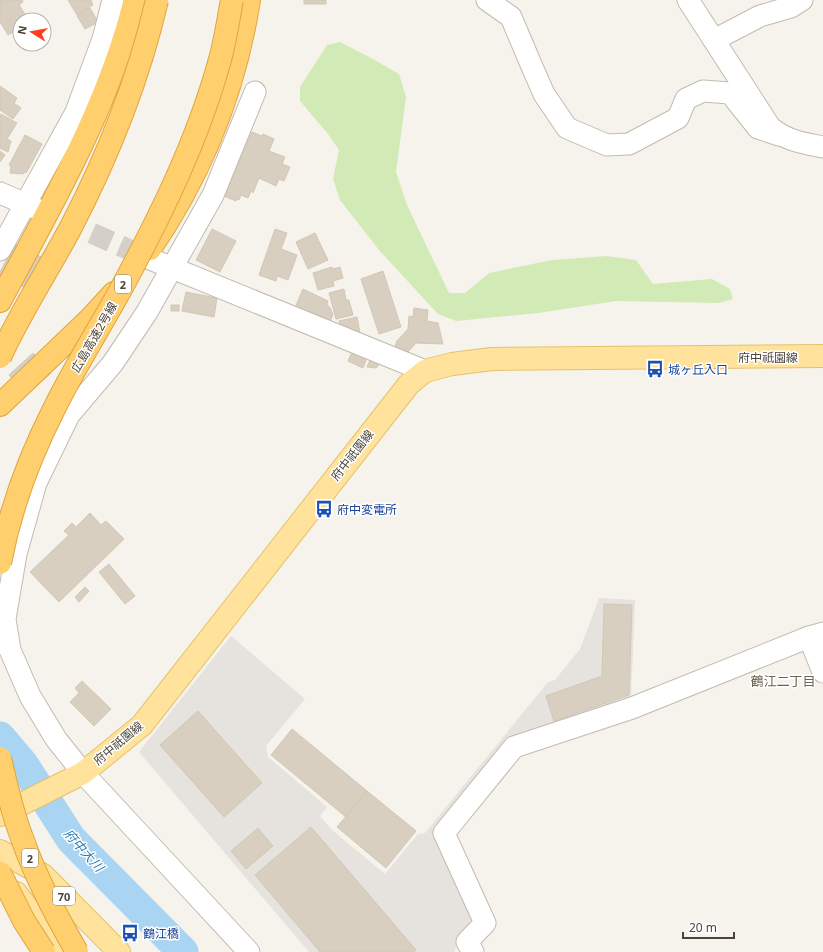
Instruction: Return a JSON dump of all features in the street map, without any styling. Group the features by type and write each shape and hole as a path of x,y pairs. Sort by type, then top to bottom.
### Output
{"highway":[{"path":"0,302 88,133 119,57 136,0"},
{"path":"0,357 70,228 91,184 126,103 140,63 157,0"},
{"name":"広島高速2号線","path":"0,563 22,483 36,446 71,376 162,209 196,132 219,62 232,0"},
{"path":"0,404 90,319 142,260 166,226 204,154 223,107 236,62 249,0"},
{"name":"2","path":"0,758 21,838 58,920 76,952"},
{"path":"0,873 24,921 44,952"}],"main road":[{"name":"府中祇園線","path":"0,815 80,774 142,724 409,384 425,371 452,364 492,359 823,356"},
{"name":"70","path":"0,850 43,874 119,952"},
{"path":"0,873 62,952"}],"street":[{"path":"0,250 30,206 76,112 103,39 113,0"},
{"path":"488,0 511,17 544,94 567,128 607,145 629,144 678,118 686,100 703,91 730,93 758,128 794,141 823,147"},
{"path":"688,0 770,127 779,135"},
{"path":"714,40 760,16 791,7 802,0"},
{"path":"249,952 80,774 56,739 30,696 10,650 5,619 16,554 36,483 69,415 113,363 147,312 212,195 255,92"},
{"path":"0,193 30,206"},
{"path":"148,258 425,371"},
{"path":"473,952 467,942 485,923 444,833 514,747 632,708 816,635 823,672"}],"shaded area":[{"path":"599,598 635,600 631,699 513,738 438,832 476,916 460,939 454,952 309,952 139,752 231,636 305,699 266,746 268,757 327,807 320,816 332,830 385,874 418,834 425,833 548,682 555,680 580,649"}],"green space":[{"path":"340,42 399,74 406,97 396,172 407,205 449,293 465,293 489,273 552,260 607,256 636,260 653,284 712,279 730,289 733,299 719,303 616,301 538,313 456,321 438,314 379,250 340,200 333,179 339,150 328,134 300,101 300,87 327,45"}],"building":[{"path":"0,0 22,0 23,2 19,5 24,12 12,12 12,33 8,35 0,22"},
{"path":"68,0 91,0 93,5 77,15"},
{"path":"304,0 326,0 326,4 304,4"},
{"path":"90,8 98,22 85,29 77,16"},
{"path":"0,86 17,98 14,103 21,108 13,119 0,110"},
{"path":"1,114 17,123 7,139 11,141 8,152 0,148"},
{"path":"252,132 262,136 263,134 274,139 269,151 285,157 282,164 290,167 284,181 279,179 276,186 259,178 253,193 251,191 248,198 241,195 239,200 237,199 236,201 224,196"},
{"path":"25,135 42,144 26,173 10,173 11,166 9,165"},
{"path":"0,151 5,155 0,162"},
{"path":"212,229 236,241 220,272 196,260"},
{"path":"275,229 287,233 281,249 297,255 288,280 277,276 276,281 259,275"},
{"path":"315,233 328,260 308,269 296,242"},
{"path":"15,244 41,257 25,288 0,275 0,272"},
{"path":"332,267 333,269 340,267 343,278 333,281 334,286 318,290 313,273"},
{"path":"383,271 401,327 379,334 361,279"},
{"path":"303,289 328,301 327,304 333,314 330,322 294,310"},
{"path":"344,289 346,300 349,300 353,315 336,319 329,293"},
{"path":"186,292 217,298 214,317 182,311"},
{"path":"171,305 179,305 179,311 171,311"},
{"path":"414,308 428,310 427,321 438,323 443,344 416,343 406,354 394,349 397,341 408,329 409,316 413,317"},
{"path":"357,317 360,333 352,336 342,331 339,321"},
{"path":"33,353 51,373 26,395 9,375"},
{"path":"351,354 366,360 363,368 348,361"},
{"path":"370,360 380,364 376,368 367,367"},
{"path":"90,513 101,525 106,521 124,539 59,602 30,572 69,535 64,531 72,523 76,527"},
{"path":"109,564 135,596 125,604 99,572"},
{"path":"85,587 89,591 79,602 75,597"},
{"path":"604,604 632,605 629,695 554,721 546,696 602,676"},
{"path":"82,681 111,709 94,726 70,702 79,693 75,688"},
{"path":"198,711 262,783 224,817 160,745"},
{"path":"292,729 367,791 346,817 271,755"},
{"path":"367,791 416,831 386,868 337,827"},
{"path":"311,827 416,950 413,952 320,952 255,875"},
{"path":"258,828 273,846 246,869 231,851"}],"waterway":[{"name":"府中大川","path":"0,737 23,764 71,839 183,952"}],"tunnel":[{"path":"35,208 148,258"}],"place":[{"name":"城ヶ丘入口","path":"655,369"},
{"name":"府中変電所","path":"324,509"},
{"name":"鶴江橋","path":"130,933"}],"district":[{"name":"鶴江二丁目","path":"783,681"}]}
